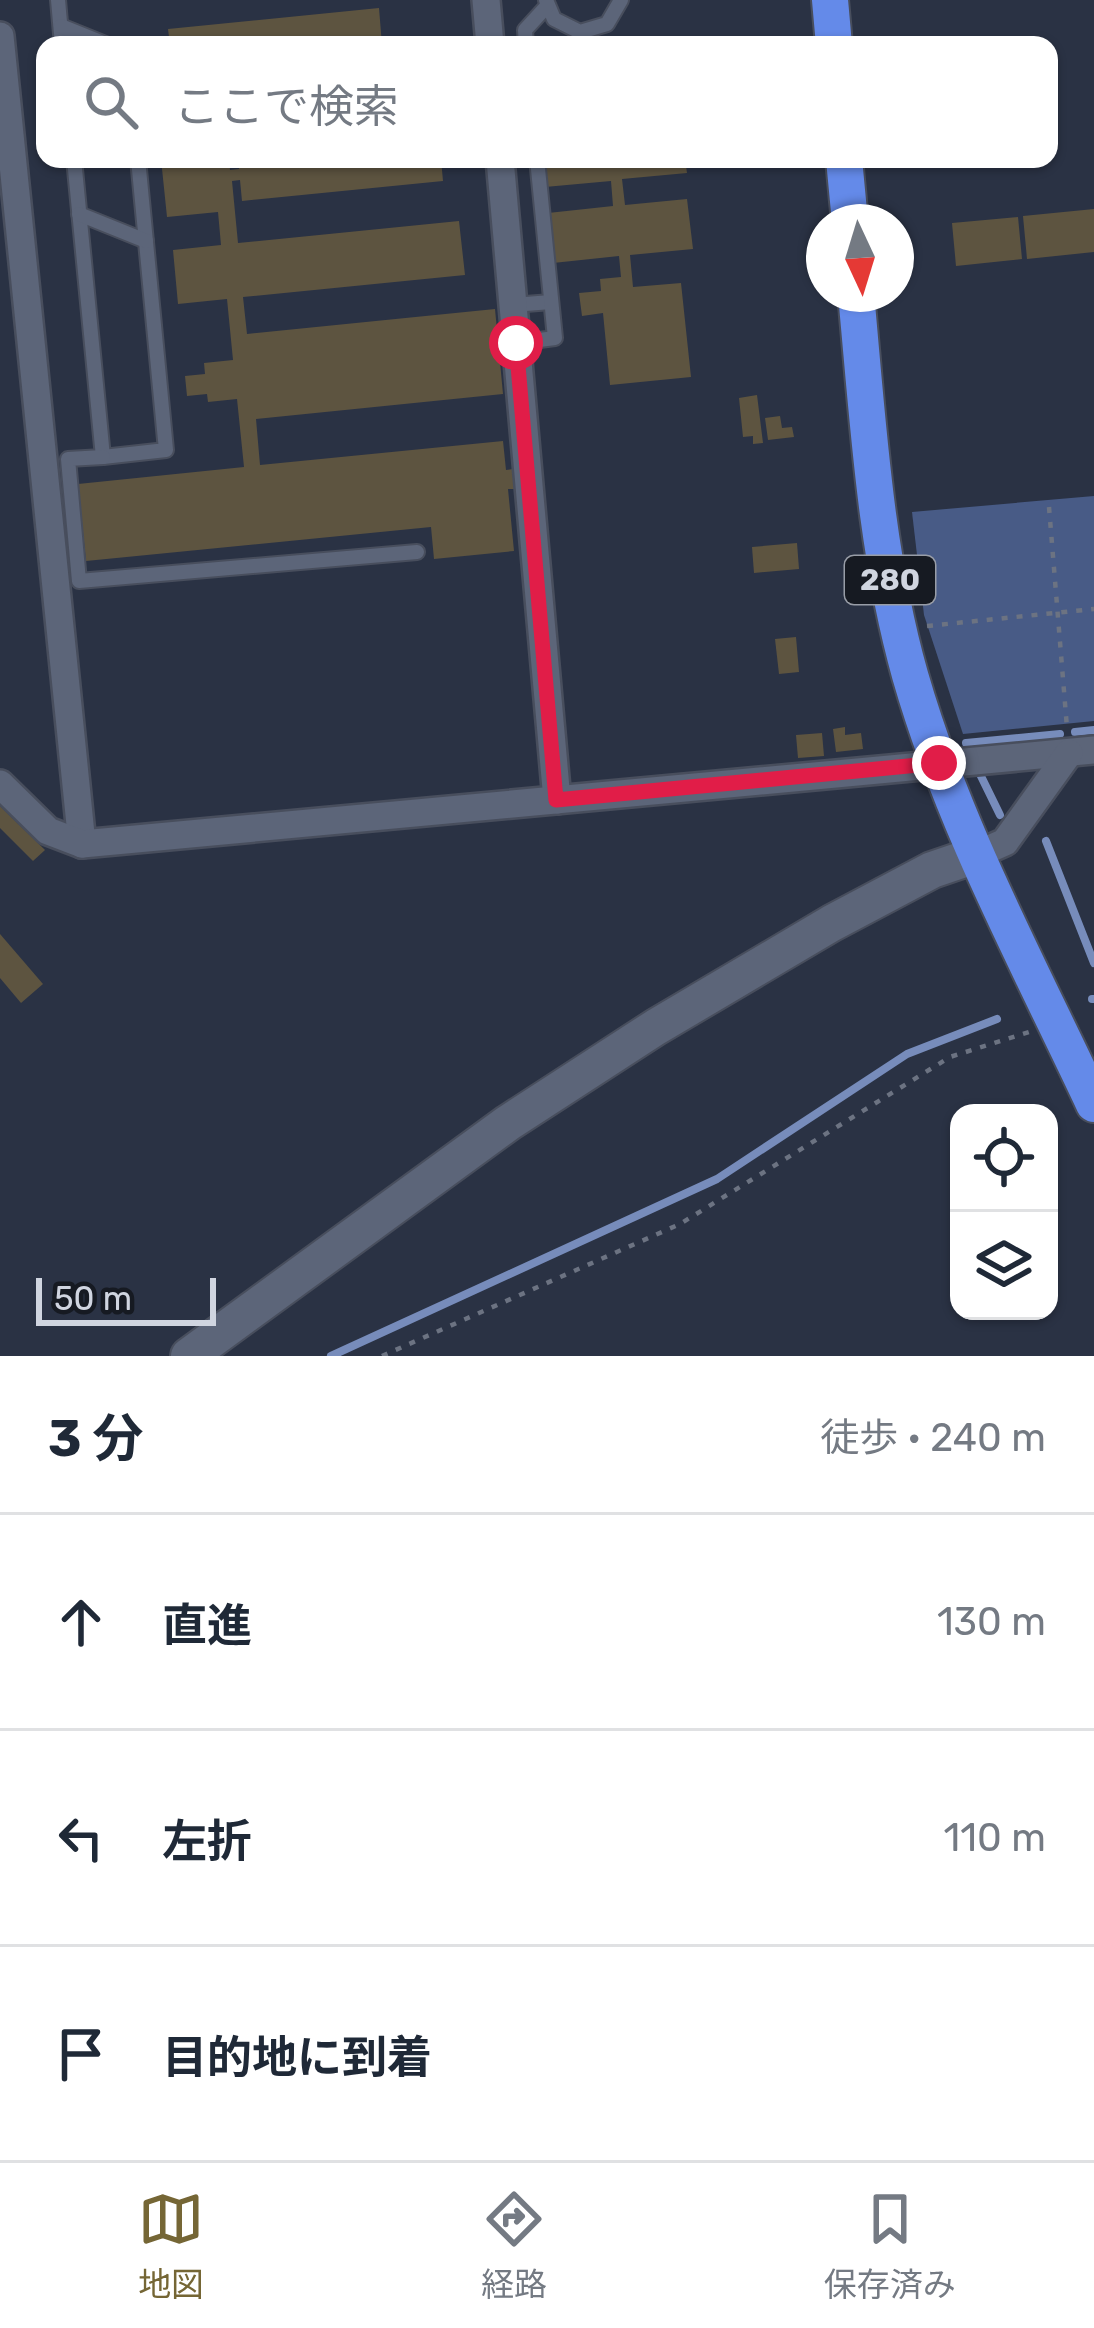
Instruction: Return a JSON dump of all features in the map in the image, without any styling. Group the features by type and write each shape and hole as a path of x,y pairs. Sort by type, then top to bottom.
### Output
{"highway":[{"path":"830,0 833,36"},
{"path":"845,168 848,204"},
{"name":"280","path":"858,312 874,489 910,672 976,855 1094,1104"}],"street":[{"path":"486,0 489,36"},
{"path":"0,36 82,844"},
{"path":"501,168 556,800"},
{"path":"0,784 48,831 82,844 1082,752"},
{"path":"189,1356 508,1123 656,1027 832,922 932,870 1005,842 1082,752"}],"lane":[{"path":"58,0 62,36"},
{"path":"525,36 525,30 547,3 554,19 580,32 607,24 621,0"},
{"path":"61,26 86,36"},
{"path":"75,168 103,457"},
{"path":"139,168 166,450 68,459 79,581 417,552"},
{"path":"516,343 555,338 539,168"},
{"path":"79,214 146,241"},
{"path":"513,305 551,302"}],"path":[{"path":"1049,506 1059,612 1082,752"},
{"path":"918,627 1094,609"},
{"path":"382,1356 680,1224 950,1057 1057,1025"}],"shaded area":[{"path":"1094,496 1094,721 963,734 924,615 912,512"}],"building":[{"path":"379,8 381,36 169,36 168,29"},
{"path":"162,168 442,168 443,181 242,201 240,180 232,181 238,243 459,221 465,275 243,297 247,334 495,309 503,394 256,419 260,465 503,441 506,470 513,469 515,489 508,489 514,551 434,559 431,527 86,561 78,484 244,467 237,399 208,402 207,394 187,396 185,376 205,374 204,363 233,360 227,299 178,304 173,250 221,245 218,212 167,217"},
{"path":"543,168 686,168 687,173 622,179 625,205 687,199 693,249 630,255 633,287 681,283 691,377 610,385 603,313 582,316 579,293 601,291 600,279 621,277 619,256 553,263 548,213 613,206 611,181 545,187"},
{"path":"1094,209 1094,252 1027,259 1023,216"},
{"path":"1018,217 1022,259 956,266 952,223"},
{"path":"757,395 763,443 753,444 753,436 743,437 739,398"},
{"path":"780,416 782,428 792,427 794,437 768,440 765,418"},
{"path":"797,543 799,569 754,573 752,547"},
{"path":"796,637 799,672 779,674 775,639"},
{"path":"845,727 845,735 861,733 863,749 836,752 833,729"},
{"path":"822,733 824,756 798,758 796,735"},
{"path":"0,806 45,850 33,861 0,828"},
{"path":"0,934 43,984 21,1003 0,978"}],"waterway":[{"path":"1075,732 1094,730"},
{"path":"966,743 1060,734"},
{"path":"978,770 1000,815"},
{"path":"1046,841 1094,963"},
{"path":"331,1356 717,1179 907,1054 997,1019"}],"route":[{"path":"516,343 556,800 939,763"}]}
